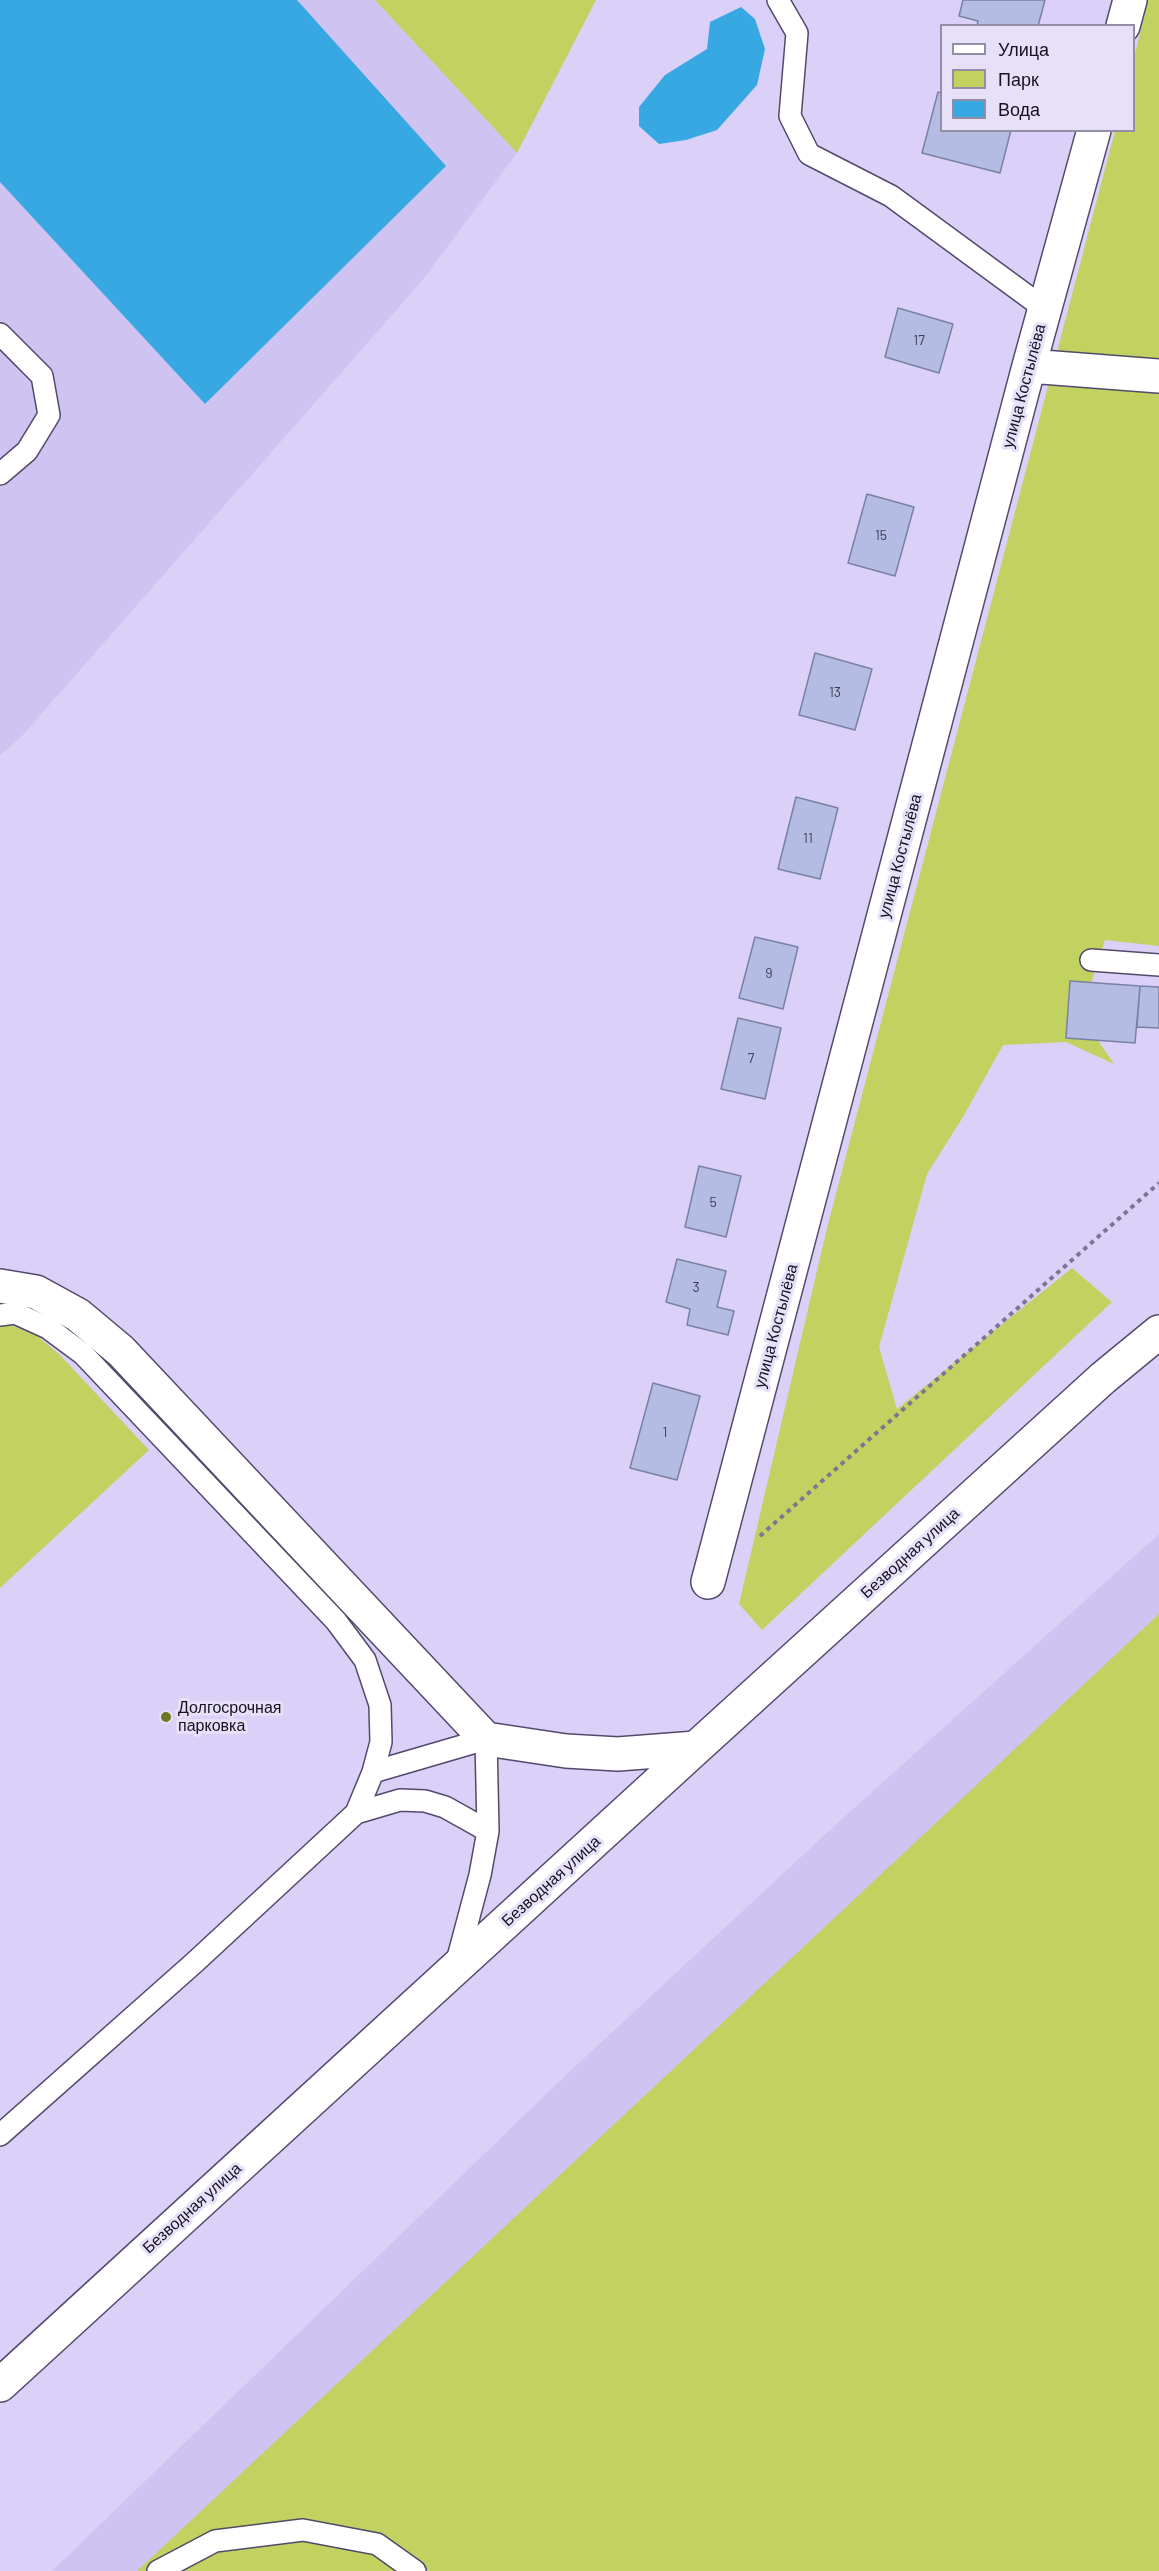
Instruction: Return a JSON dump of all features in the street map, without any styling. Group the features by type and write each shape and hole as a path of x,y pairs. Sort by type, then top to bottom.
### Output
{"main road":[{"path":"1125,24 1131,0"},
{"name":"улица Костылёва","path":"708,1582 1029,366 1094,132"},
{"path":"1029,366 1159,376"},
{"path":"0,1286 36,1292 78,1315 121,1351 486,1739 566,1751 618,1754 696,1748"},
{"name":"Безводная улица","path":"1103,1378 1159,1319"},
{"name":"Безводная улица","path":"7,2371 455,1969 1103,1378 1159,1332"}],"lane":[{"path":"778,0 796,33 790,116 809,154 891,196 1045,309"},
{"path":"0,334 42,376 49,415 27,451 0,474"},
{"path":"1091,960 1159,965"},
{"path":"0,1315 15,1313 48,1328 83,1353 336,1621 365,1659 380,1705 381,1742 373,1772 356,1813 194,1964 0,2135"},
{"path":"373,1772 486,1739 488,1831 480,1875 455,1969"},
{"path":"356,1813 400,1800 425,1801 445,1807 488,1831"},
{"path":"158,2571 215,2541 303,2530 377,2544 416,2571"}],"path":[{"path":"752,1543 1159,1183"}],"shaded area":[{"path":"0,0 375,0 517,153 421,282 21,737 0,755"},
{"path":"1159,1534 1159,2571 52,2571 566,2075 842,1819"}],"green space":[{"path":"375,0 596,0 517,153"},
{"path":"1148,0 1159,0 1159,946 1105,940 1081,1015 1114,1064 1066,1042 1003,1045 963,1117 927,1174 879,1347 897,1409 1072,1268 1112,1302 762,1630 739,1604 827,1228 1115,132 1135,132 1135,54"},
{"path":"11,1325 37,1336 59,1354 149,1450 0,1588 0,1326"},
{"path":"1159,1614 1159,2571 137,2571"}],"water":[{"path":"0,0 297,0 446,166 205,404 0,182"},
{"path":"741,7 755,19 765,49 757,85 717,130 686,140 659,144 639,126 639,107 665,75 707,49 710,22"}],"building":[{"path":"963,0 1045,0 1039,24 977,24 978,21 959,16"},
{"path":"938,92 940,92 940,132 1010,132 1000,173 922,153"},
{"path":"898,308 953,324 939,373 885,357"},
{"path":"867,494 914,507 895,576 848,563"},
{"path":"815,653 872,669 855,730 799,715"},
{"path":"796,797 838,808 820,879 778,869"},
{"path":"755,937 798,947 783,1009 739,998"},
{"path":"1070,981 1140,986 1135,1043 1066,1038"},
{"path":"1140,986 1159,987 1159,1028 1137,1027"},
{"path":"738,1018 781,1028 765,1099 721,1089"},
{"path":"699,1166 741,1176 726,1237 685,1227"},
{"path":"677,1259 726,1271 717,1307 734,1311 728,1335 687,1325 690,1309 666,1302"},
{"path":"653,1383 700,1396 677,1480 630,1468"}],"place":[{"name":"Долгосрочная парковка","path":"166,1717"}]}
